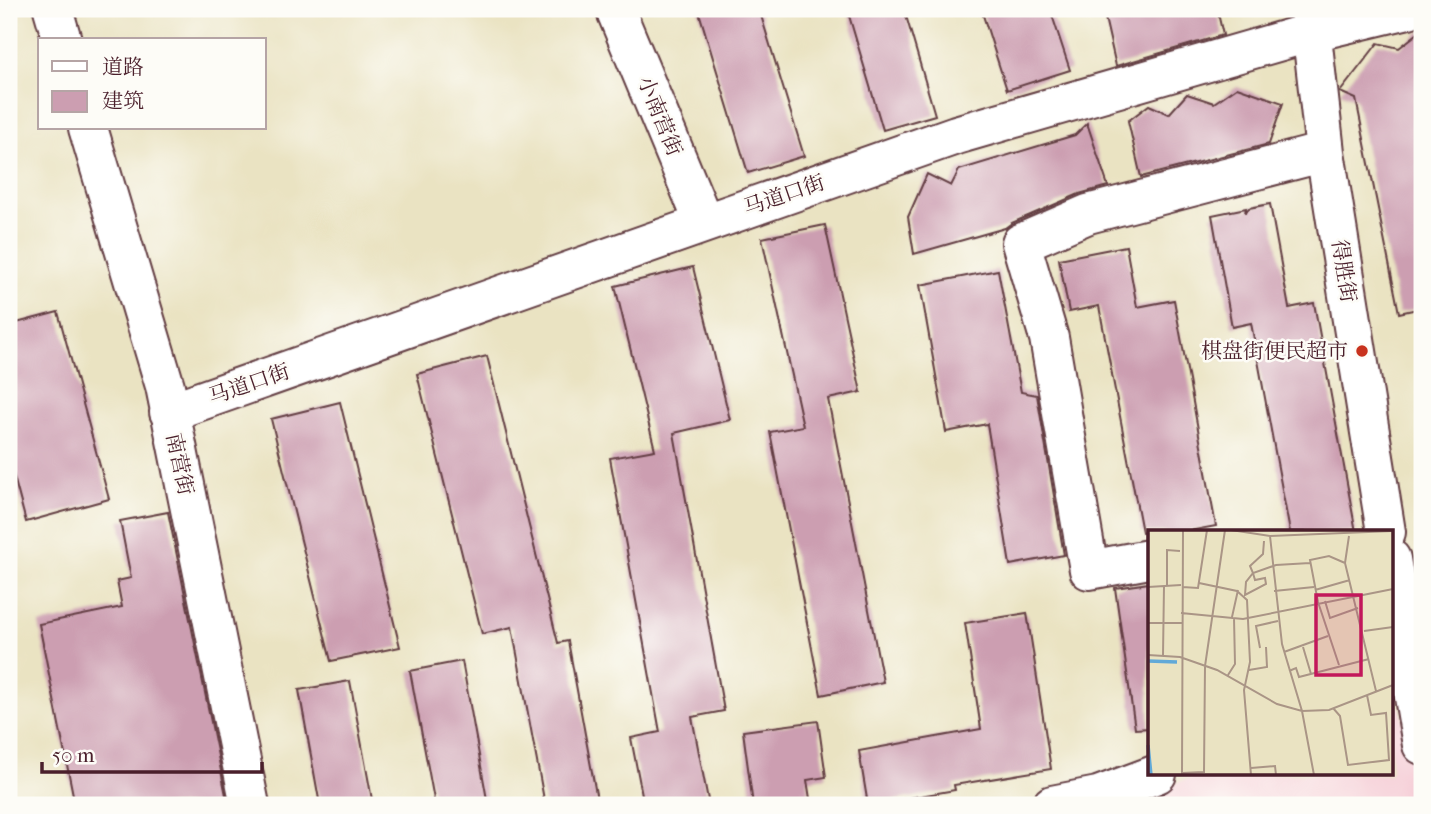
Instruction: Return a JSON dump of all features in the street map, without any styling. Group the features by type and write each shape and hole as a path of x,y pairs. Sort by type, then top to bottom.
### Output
{"street":[{"path":"52,9 61,38"},
{"name":"小南营街","path":"615,9 704,223"},
{"name":"马道口街","path":"169,412 956,135 1310,20 1408,9"},
{"name":"得胜街","path":"1310,20 1325,152 1386,530"},
{"name":"南营街","path":"89,130 164,386 250,805"},
{"path":"1148,559 1089,570 1049,338 1021,243 1088,214 1325,152"},
{"path":"1392,567 1409,700 1422,746"},
{"path":"1052,805 1098,796 1152,776"}],"shaded area":[{"path":"1400,706 1422,805 1109,805 1196,776 1392,776 1392,710"}],"building":[{"path":"698,9 759,9 804,156 748,173"},
{"path":"847,9 904,9 935,115 883,130"},
{"path":"981,9 1050,9 1070,70 1007,90"},
{"path":"1103,9 1217,9 1223,35 1116,66"},
{"path":"1422,30 1422,308 1399,313 1356,99 1340,92 1378,43 1399,48"},
{"path":"1237,87 1283,103 1269,144 1141,177 1128,121 1149,105 1169,114 1187,94 1214,103"},
{"path":"1087,123 1108,186 1079,194 1005,228 914,254 908,217 927,174 951,186 959,170 1075,135"},
{"path":"1270,204 1289,308 1314,303 1356,530 1290,530 1251,323 1232,327 1212,215 1246,208 1245,213 1249,208"},
{"path":"825,225 861,392 828,399 883,682 821,695 770,432 803,426 762,238"},
{"path":"1126,246 1137,307 1174,300 1216,526 1195,530 1142,532 1099,306 1069,312 1059,259"},
{"path":"693,267 730,420 674,433 724,711 692,717 709,805 644,805 631,738 660,732 610,458 655,450 615,286"},
{"path":"998,270 1021,392 1037,395 1064,555 1010,565 987,424 946,432 920,285"},
{"path":"58,312 109,499 26,522 9,458 9,325"},
{"path":"487,356 558,643 568,641 598,805 545,805 512,627 482,634 417,374"},
{"path":"340,402 400,647 331,661 271,419"},
{"path":"168,512 228,805 75,805 39,624 122,607 117,581 131,578 120,521"},
{"path":"1148,583 1148,728 1135,729 1115,588"},
{"path":"1027,613 1051,769 954,785 955,790 868,805 859,751 981,729 965,623"},
{"path":"462,661 488,805 435,805 410,671"},
{"path":"350,681 373,805 320,805 299,690"},
{"path":"818,721 826,777 807,780 811,805 753,805 743,731"}],"place":[{"name":"棋盘街便民超市","path":"1362,351"}]}
